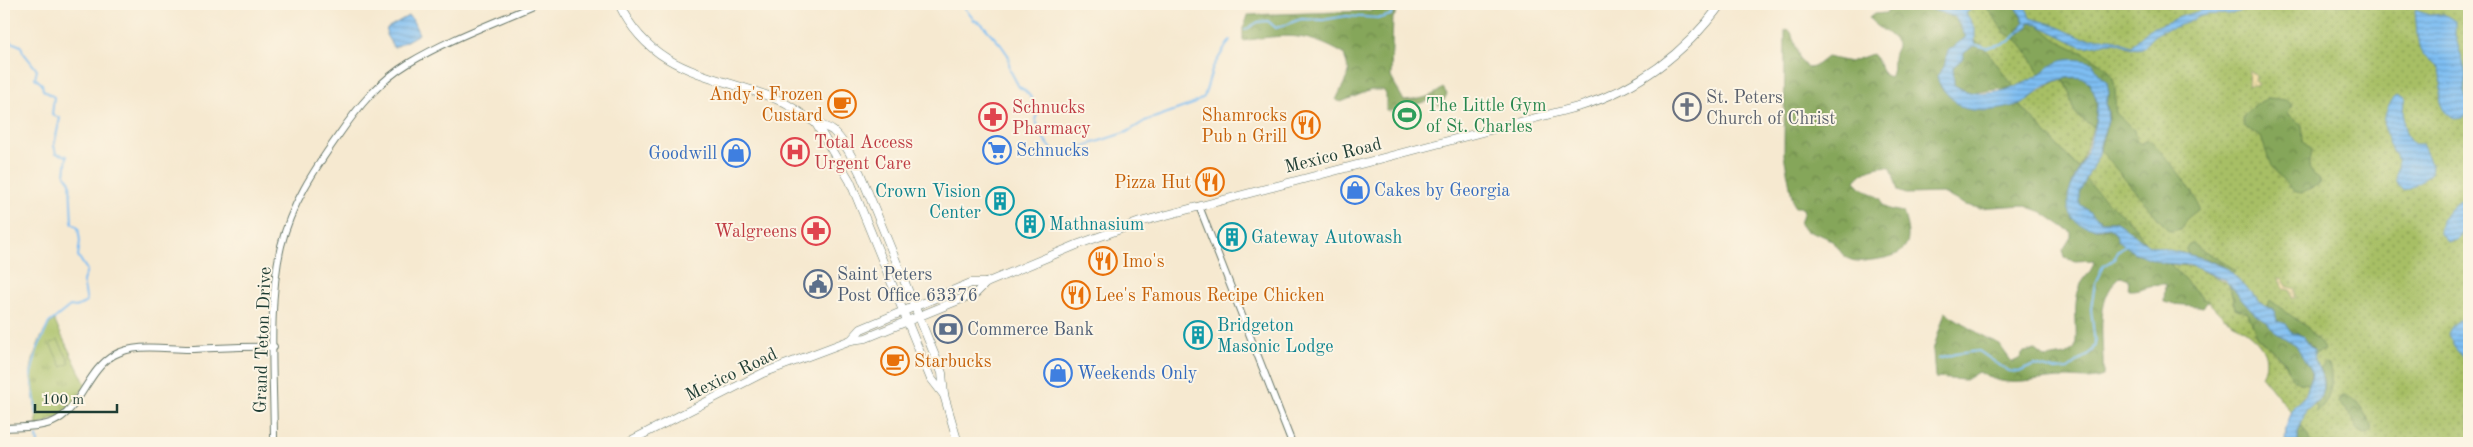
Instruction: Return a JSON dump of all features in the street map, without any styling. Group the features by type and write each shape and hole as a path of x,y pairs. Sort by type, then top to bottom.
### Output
{"main road":[{"path":"618,4 642,38 680,67 776,99 832,131 854,162 942,373 944,395 958,443"},
{"name":"Mexico Road","path":"852,340 861,329 971,283 986,283 1118,229 1594,102 1629,87 1667,62 1699,31 1720,4"},
{"path":"815,122 850,181 930,378 944,395"},
{"name":"Mexico Road","path":"626,443 763,373 852,340 866,338 906,322 976,293 986,283"}],"street":[{"name":"Grand Teton Drive","path":"274,443 275,288 286,229 310,177 357,110 372,93 409,64 537,4"},
{"path":"1199,206 1292,443"},
{"path":"4,428 36,426 56,421 72,406 104,361 124,351 146,348 274,347"}],"green space":[{"path":"1386,4 1402,4 1393,18 1391,77 1404,101 1425,98 1443,88 1447,94 1441,106 1432,100 1390,111 1386,110 1386,94 1383,90 1371,90 1341,102 1336,100 1349,73 1344,54 1306,38 1283,36 1243,41 1243,28 1248,15 1369,11 1378,9"},
{"path":"1887,4 1933,8 1953,18 1966,37 1948,51 1944,67 1937,76 1941,88 1963,108 1989,110 2019,104 2079,169 2075,175 2070,194 2070,207 2074,220 2098,230 2109,227 2133,252 2170,264 2203,299 2209,301 2203,307 2164,302 2165,284 2128,290 2129,279 2121,276 2112,286 2106,297 2103,309 2103,376 2089,379 2065,378 2011,382 1990,378 1978,372 1965,380 1935,378 1933,350 1945,312 1986,338 1998,343 2012,362 2019,359 2024,352 2036,350 2046,358 2065,355 2075,348 2076,300 2081,284 2089,273 2094,260 2075,261 2065,258 2063,250 2071,237 2071,232 2042,212 2023,205 1979,208 1965,205 1943,193 1906,194 1898,191 1891,167 1871,169 1855,181 1862,188 1881,199 1882,205 1888,209 1903,212 1908,234 1905,248 1900,252 1884,258 1855,261 1843,255 1836,245 1826,237 1805,231 1800,224 1804,210 1800,207 1794,207 1784,155 1785,30 1791,32 1800,60 1807,68 1814,67 1827,57 1850,62 1872,54 1878,61 1883,74 1890,77 1893,55 1897,46 1896,43 1894,39 1869,18 1874,14 1886,13 1889,9"},
{"path":"1936,4 2469,4 2469,443 2294,443 2293,436 2316,387 2301,347 2222,273 2166,255 2075,210 2096,141 2087,70 2007,97"},
{"path":"1984,4 2015,4 2024,22 2017,30 2019,34 2029,22 2033,23 2057,40 2097,60 2104,66 2113,78 2116,113 2134,130 2136,141 2142,144 2144,141 2151,141 2179,173 2197,201 2199,209 2185,220 2181,229 2169,231 2100,150 2109,116 2106,102 2108,97 2093,64 2070,60 2059,63 2040,74 2021,43 2005,33"},
{"path":"1975,41 1982,44 2014,87 1971,93 1954,85 1953,67 1963,58 1964,53 1976,44"},
{"path":"2082,77 2091,87 2096,100 2096,114 2093,127 2074,111 2069,90 2062,79"},
{"path":"2062,79 2069,90 2074,111 2093,127 2079,169 2019,104"},
{"path":"2269,98 2286,100 2292,105 2288,114 2302,125 2303,141 2311,150 2309,167 2320,179 2319,184 2301,193 2293,191 2271,166 2261,137 2244,126 2243,117 2254,106"},
{"path":"2085,178 2092,187 2133,224 2145,242 2115,221 2103,221 2095,217 2080,204 2078,196"},
{"path":"2193,244 2236,270 2231,274 2218,263 2188,255 2186,249 2189,245"},
{"path":"2170,264 2195,267 2229,284 2235,308 2248,313 2257,336 2286,364 2291,377 2300,383 2310,384 2292,413 2262,376 2266,366 2266,357 2263,349 2243,329 2224,317 2210,303 2203,299"},
{"path":"2229,284 2257,316 2267,322 2275,332 2296,345 2311,369 2310,384 2300,383 2291,377 2286,363 2257,336 2248,313 2235,308"},
{"path":"2270,300 2308,328 2324,350 2314,354 2313,349 2300,334 2292,333 2288,327 2277,321 2275,312 2267,308"},
{"path":"54,320 86,385 65,414 37,426 31,370 41,338"},
{"path":"58,340 70,363 62,367 50,344"},
{"path":"2325,363 2329,364 2331,376 2330,391 2325,404 2316,412 2317,406 2314,404 2322,392 2324,382 2319,368"},
{"path":"2345,395 2358,402 2372,426 2372,431 2367,435 2360,432 2350,414 2338,402 2340,397"},
{"path":"2301,425 2312,443 2298,443 2298,433"}],"sand":[{"path":"2249,70 2256,76 2255,81 2259,84 2258,86 2248,86"},
{"path":"2282,278 2287,286 2295,289 2295,298 2292,298 2290,290 2283,289 2279,279"}],"water":[{"path":"1922,4 1950,4 1962,8 1968,4 1979,4 1966,13 1975,28 1975,43 1978,46 1973,46 1964,53 1963,58 1953,67 1954,85 1963,90 1973,93 1984,93 2006,90 2027,82 2058,62 2076,59 2093,63 2100,76 2107,82 2109,93 2106,102 2108,120 2100,144 2099,154 2080,191 2080,204 2095,217 2102,221 2115,221 2149,245 2202,258 2228,269 2261,303 2275,312 2277,321 2286,324 2292,333 2303,337 2314,351 2323,383 2320,398 2306,410 2298,433 2298,443 2285,443 2286,427 2294,406 2306,395 2312,374 2296,345 2275,332 2267,322 2257,316 2225,280 2190,265 2163,263 2133,252 2118,240 2115,232 2109,227 2095,229 2081,225 2070,214 2068,199 2072,184 2082,163 2094,128 2097,100 2089,82 2072,77 2059,80 2042,88 2024,102 2001,109 1984,111 1960,107 1943,90 1937,76 1944,67 1948,51 1966,37 1955,17 1930,9"},
{"path":"2015,4 2025,4 2030,18 2049,23 2082,38 2112,38 2131,46 2150,29 2185,15 2207,9 2229,10 2243,4 2249,4 2234,13 2204,15 2185,24 2165,30 2154,36 2145,47 2136,49 2117,42 2081,46 2032,22 2029,22 2028,27 2016,35 2024,22"},
{"path":"2415,10 2429,15 2444,14 2455,21 2455,35 2466,73 2464,92 2469,106 2469,111 2463,118 2455,119 2442,107 2440,102 2440,71 2421,52"},
{"path":"408,16 412,19 419,34 394,48 386,35 387,28"},
{"path":"2397,96 2405,99 2403,117 2407,135 2413,144 2422,144 2432,165 2431,173 2412,188 2404,191 2398,184 2396,176 2397,159 2389,144 2385,130 2386,111 2392,100"},
{"path":"2469,197 2469,222 2457,240 2447,242 2440,234 2442,221 2448,211"},
{"path":"2469,317 2469,364 2454,347 2448,334 2456,322"}],"waterway":[{"path":"962,4 974,20 982,24 1008,55 1010,70 1019,87 1034,102 1037,115 1035,119 1044,139 1055,153 1075,149 1127,132 1145,121 1193,104 1204,97 1213,67 1230,40"},
{"path":"1245,30 1258,22 1268,21 1276,28 1301,19 1323,20 1346,16 1380,18 1391,15 1398,4"},
{"path":"1977,45 1987,48 2004,44 2017,33"},
{"path":"4,39 21,46 23,52 37,70 35,78 42,84 43,90 54,97 52,115 60,118 54,146 56,153 67,156 65,175 70,182 72,223 78,227 80,241 78,256 87,270 83,281 87,302 76,307 70,306 49,323 37,350 31,374 37,414"},
{"path":"1938,359 1955,354 1979,351 2008,371 2019,372 2034,365 2055,370 2068,369 2092,351 2095,344 2091,309 2095,283 2103,266 2114,259 2118,251 2125,245"},
{"path":"37,436 38,443"}],"place":[{"name":"Andy's Frozen Custard","path":"842,104"},
{"name":"St. Peters Church of Christ","path":"1687,107"},
{"name":"The Little Gym of St. Charles","path":"1407,115"},
{"name":"Schnucks Pharmacy","path":"993,117"},
{"name":"Shamrocks Pub n Grill","path":"1306,125"},
{"name":"Schnucks","path":"997,150"},
{"name":"Total Access Urgent Care","path":"795,152"},
{"name":"Goodwill","path":"736,153"},
{"name":"Pizza Hut","path":"1210,182"},
{"name":"Cakes by Georgia","path":"1355,190"},
{"name":"Crown Vision Center","path":"1000,201"},
{"name":"Mathnasium","path":"1030,224"},
{"name":"Walgreens","path":"816,231"},
{"name":"Gateway Autowash","path":"1232,237"},
{"name":"Imo's","path":"1103,261"},
{"name":"Saint Peters Post Office 63376","path":"818,284"},
{"name":"Lee's Famous Recipe Chicken","path":"1076,295"},
{"name":"Commerce Bank","path":"948,329"},
{"name":"Bridgeton Masonic Lodge","path":"1198,335"},
{"name":"Starbucks","path":"895,361"},
{"name":"Weekends Only","path":"1058,373"}]}
